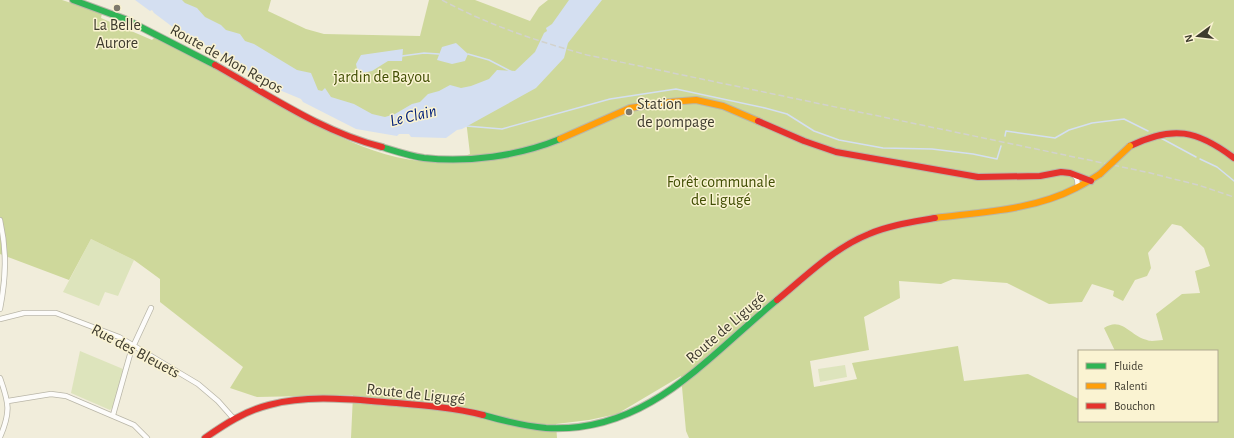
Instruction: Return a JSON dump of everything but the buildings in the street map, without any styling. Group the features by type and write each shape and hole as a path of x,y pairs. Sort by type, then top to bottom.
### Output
{"street":[{"name":"Route de Mon Repos","path":"73,0 125,19 155,33 215,64 313,121 365,144 423,158 470,159 510,154 554,141 630,108 696,100 723,106 789,135 836,152 978,177 1040,176 1061,172 1070,173"},
{"name":"Route de Ligugé","path":"205,438 234,419 253,410 276,402 323,397 450,407 543,427 571,427 610,420 624,416 649,404 681,382 836,250 857,240 896,226 1031,203 1078,187 1091,181 1100,174 1130,146 1149,136 1162,133 1189,132 1212,142 1234,158"},
{"path":"1070,173 1091,181"},
{"path":"1070,173 1077,179 1078,187"},
{"path":"0,220 6,252 6,273 0,309"},
{"path":"113,415 134,346 151,308"},
{"name":"Rue des Bleuets","path":"0,318 24,313 62,314 119,337 198,384 218,401 234,419"},
{"path":"0,378 8,401 8,412 0,437"},
{"path":"8,401 34,396 66,396 134,425 147,438"}],"green space":[{"name":"Forêt communale de Ligugé","path":"0,0 62,0 102,13 101,18 152,40 156,36 234,78 316,125 343,138 370,149 397,157 424,161 450,160 470,154 466,120 425,130 354,113 168,0 271,0 268,11 306,29 324,34 420,36 429,0 475,0 530,21 539,7 548,0 1234,0 1234,438 689,438 686,431 681,376 617,414 589,420 556,424 557,438 351,438 353,395 257,397 230,388 243,367 160,302 160,279 134,260 91,239 69,280 0,254","holes":["1172,224 1181,226 1204,248 1210,266 1195,271 1200,293 1182,294 1156,314 1163,340 1149,341 1141,338 1121,325 1110,325 1104,328 1115,350 1218,350 1218,422 1078,422 1078,399 1028,374 964,381 958,346 852,363 857,379 814,387 810,361 869,350 864,317 900,298 899,281 941,284 953,279 1007,283 1049,304 1082,302 1092,284 1114,291 1113,296 1123,301 1135,280 1147,276 1151,268 1148,253"]},
{"path":"91,239 134,260 118,296 105,292 99,306 63,292"},
{"path":"80,351 123,369 115,405 110,410 71,393"},
{"path":"845,365 847,377 820,382 818,369"}],"water":[{"name":"Le Clain","path":"135,0 182,0 185,3 197,8 205,17 221,25 226,30 240,34 245,41 254,44 297,70 311,73 318,90 322,91 325,88 331,97 354,104 372,114 385,117 395,114 412,104 420,102 428,94 439,91 450,85 461,88 471,86 489,79 497,70 515,71 535,52 544,33 547,31 546,28 552,24 569,0 602,0 568,43 564,58 536,88 462,129 457,130 446,138 411,137 409,134 399,134 397,136 356,129 303,102 301,99 277,89 214,49 182,34 152,10 150,11"},
{"path":"456,43 468,54 465,61 452,64 437,60 442,47"},
{"path":"403,49 402,61 388,61 372,71 358,74 356,64 361,55"}],"waterway":[{"path":"402,56 424,53 439,54"},
{"path":"468,54 489,60 512,72"},
{"path":"466,126 502,129 610,99 676,89 787,114 814,131 839,140 883,148 932,149 973,154 997,159 1001,146"},
{"path":"1005,136 1006,131 1055,138 1069,130 1092,123 1124,119 1148,131"},
{"path":"1159,137 1196,157"},
{"path":"1200,159 1217,167 1234,181"}],"railway":[{"path":"442,0 459,9 513,32 587,55 1146,172 1198,185 1234,197"}],"traffic: fast":[{"path":"73,0 125,19 215,65"},
{"path":"382,147 424,158 458,160 510,154 560,139"},
{"path":"483,415 514,423 546,428 582,427 615,419 645,405 673,388 699,368 777,300"}],"traffic: slow":[{"path":"560,139 630,108 670,102 696,100 723,106 758,121"},
{"path":"1100,174 1130,146"},
{"path":"935,218 1025,206 1060,195 1076,188 1100,174"}],"traffic: jam":[{"path":"215,65 296,112 338,132 382,147"},
{"path":"758,121 804,141 836,152 978,177 1040,176 1061,172 1070,173 1091,181"},
{"path":"1130,146 1145,139 1159,135 1172,133 1184,134 1196,136 1208,141 1234,158"},
{"path":"777,300 821,263 856,240 885,228 935,218"},
{"path":"205,438 243,414 269,405 298,400 355,400 422,405 483,415"}],"place":[{"name":"La Belle Aurore","path":"117,8"},
{"name":"Station de pompage","path":"629,112"}],"park label":[{"name":"jardin de Bayou","path":"382,76"}]}
